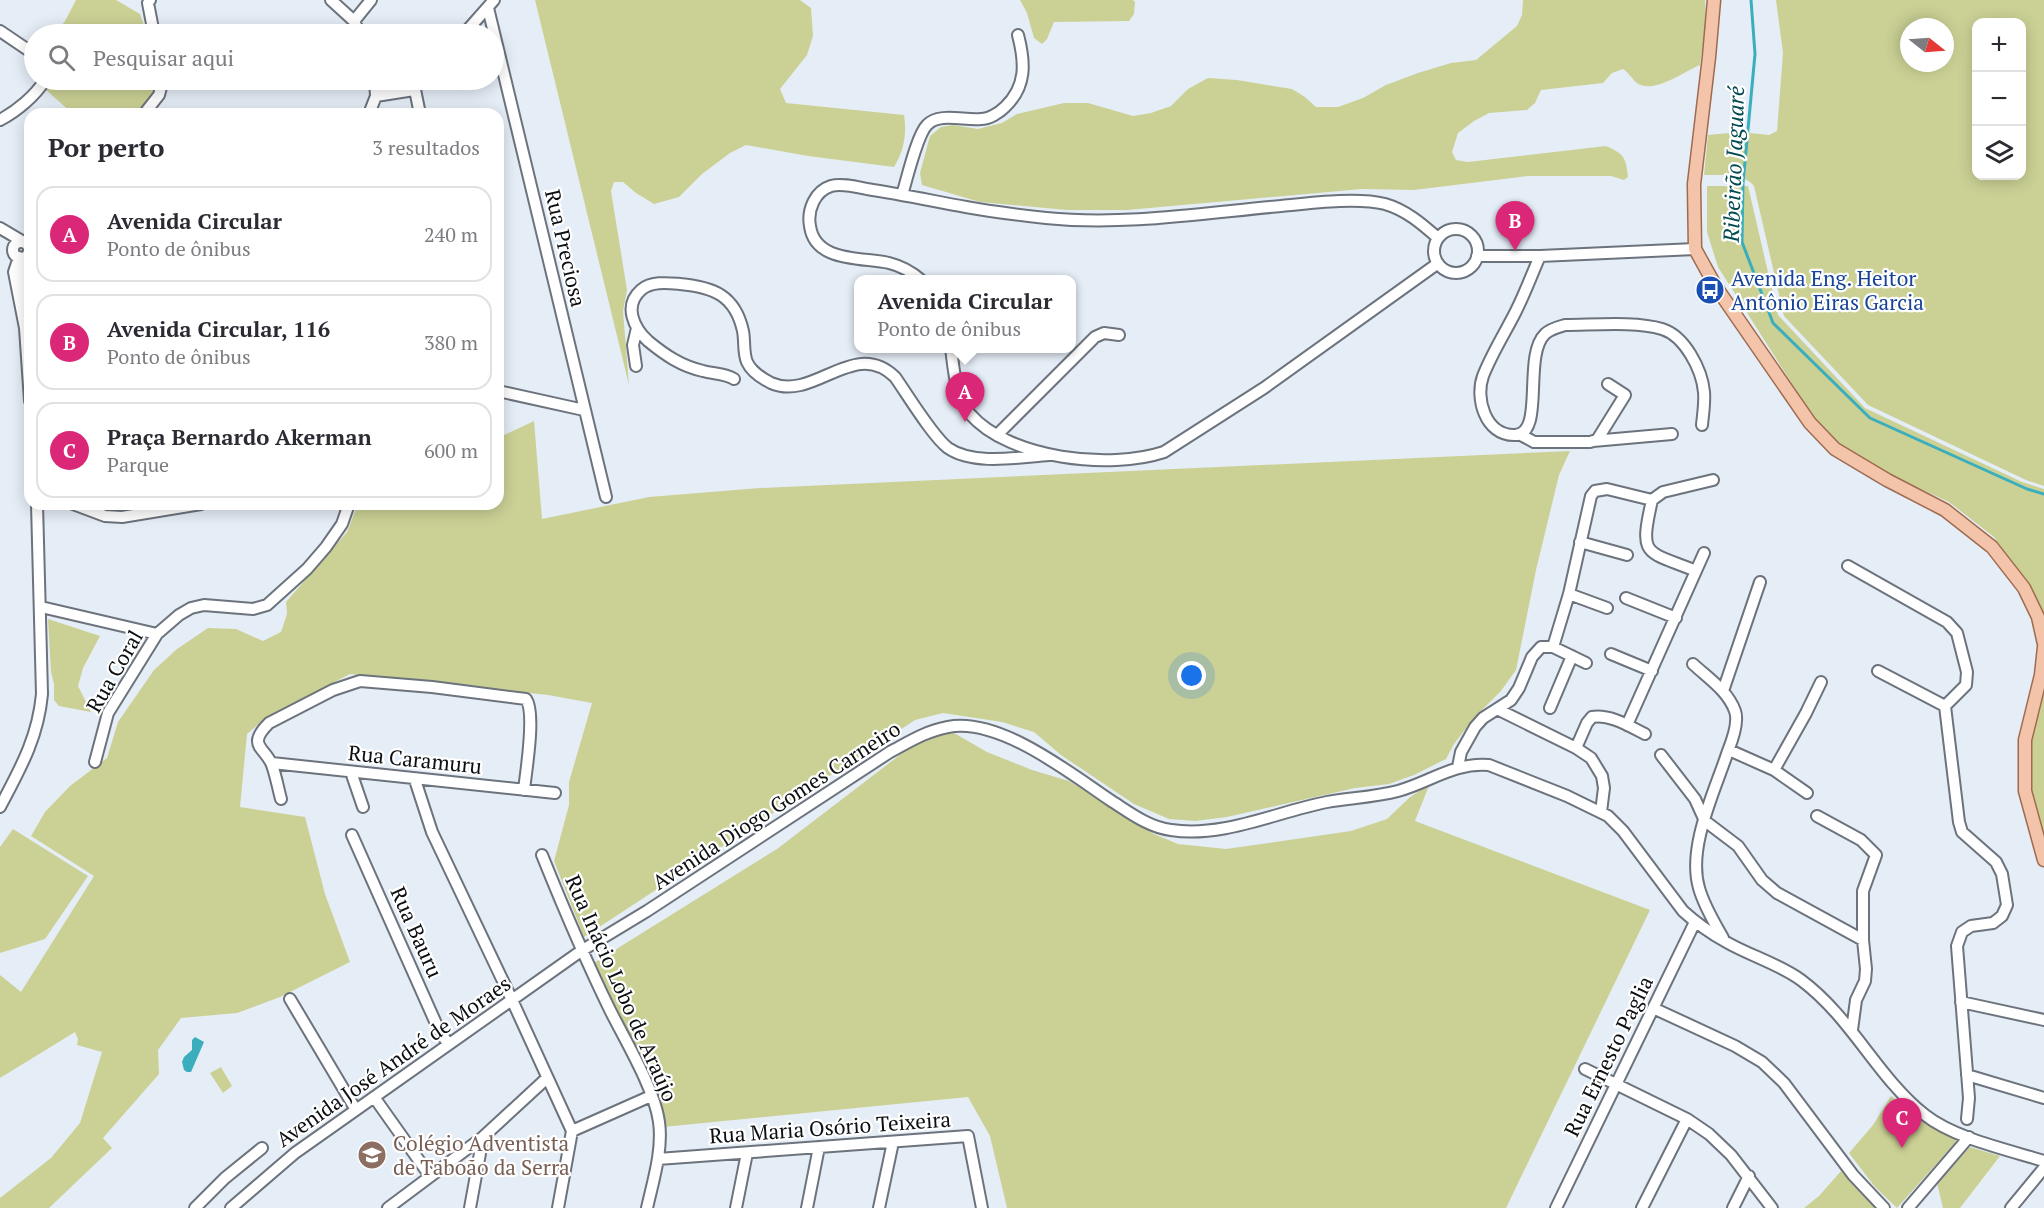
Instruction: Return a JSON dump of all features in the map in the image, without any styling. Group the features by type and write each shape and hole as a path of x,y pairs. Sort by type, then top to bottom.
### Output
{"main road":[{"path":"1714,0 1694,184 1695,249 1716,287 1810,423 1835,449 1887,480 1945,510 1992,547 2024,588 2038,617 2044,646 2042,675 2025,740 2025,791 2044,860"}],"street":[{"path":"331,0 355,24"},
{"path":"354,21 371,0"},
{"path":"146,1 152,24"},
{"path":"473,24 491,4"},
{"name":"Rua Preciosa","path":"491,4 496,24"},
{"path":"0,32 24,48"},
{"path":"903,195 919,140 928,123 946,118 983,119 1000,112 1012,100 1019,89 1024,69 1024,56 1018,35"},
{"name":"Rua Preciosa","path":"504,61 606,497"},
{"path":"0,120 37,90"},
{"path":"149,108 160,90"},
{"path":"371,108 376,90"},
{"path":"376,96 397,90"},
{"path":"415,90 419,108"},
{"path":"914,275 890,264 827,251 816,242 809,226 809,216 816,197 831,186 857,187 1010,214 1085,222 1362,201 1383,203 1404,211 1438,238"},
{"path":"0,228 24,240"},
{"path":"0,228 18,255"},
{"path":"1450,230 1465,231 1475,241 1477,256 1470,268 1456,274 1442,269 1437,264 1433,251 1438,238 1450,230"},
{"path":"24,242 17,243 24,321"},
{"path":"1477,256 1540,256 1695,249"},
{"path":"1540,256 1516,310 1489,361 1479,387 1480,404 1492,426 1503,433 1521,435 1534,442 1593,441 1672,434"},
{"path":"734,379 683,365 663,354 637,328 632,313 634,298 646,286 656,284 674,283 711,289 731,303 739,316 744,332 747,363 755,373 773,384 795,385 858,363 878,365 887,369 937,437 948,448 964,455 993,459 1049,455 1129,460 1147,458 1164,452 1264,388 1437,264"},
{"path":"1521,435 1528,428 1531,418 1536,347 1545,333 1565,325 1650,327 1665,330 1692,355 1700,372 1704,392 1702,425"},
{"path":"636,366 633,345 637,328"},
{"path":"997,435 1095,337 1104,333 1119,335"},
{"path":"952,353 958,392 970,414 1010,442 1049,455"},
{"path":"1593,441 1597,440 1625,395 1608,384"},
{"path":"504,392 584,410"},
{"path":"1696,571 1648,549 1645,530 1652,500 1663,492 1713,480"},
{"path":"1554,647 1569,594 1591,496 1595,491 1607,489 1652,500"},
{"path":"0,807 30,748 40,714 42,694 41,607 37,510"},
{"path":"89,510 105,516 122,517 165,510"},
{"name":"Rua Coral","path":"95,762 108,713 157,634 191,608 204,605 253,609 267,605 307,569 326,547 342,524 347,510"},
{"path":"1580,542 1627,555"},
{"path":"1627,725 1704,554"},
{"path":"1848,566 1947,622 1957,633 1966,666 1966,685 1945,706"},
{"path":"1723,691 1760,582"},
{"path":"1569,594 1607,608"},
{"path":"1626,598 1676,618"},
{"path":"41,607 157,634"},
{"path":"1458,767 1461,752 1474,727 1483,718 1511,700 1519,688 1532,657 1541,647 1554,647 1586,663"},
{"path":"1611,654 1652,671"},
{"path":"1550,708 1572,656"},
{"path":"1693,664 1723,691 1736,713 1734,733 1705,821 1695,862 1698,887 1707,909 1726,942"},
{"path":"1878,670 1945,706"},
{"path":"281,799 272,763 263,753 258,742 262,731 269,723 333,690 360,681 526,699 530,706 531,721 524,790"},
{"path":"1774,770 1821,682"},
{"path":"1945,706 1962,832 1996,862 2002,874 2007,905 2002,916 1993,922 1971,926 1962,932 1957,946 1969,1098 1967,1119"},
{"path":"1497,709 1576,748 1591,758 1602,776 1604,788 1601,812"},
{"path":"1576,748 1592,717 1605,718 1627,725 1645,734"},
{"name":"Avenida Diogo Gomes Carneiro","path":"581,951 647,911 890,753 923,734 950,726 982,729 1018,741 1142,820 1167,830 1185,832 1224,828 1325,802 1387,794 1458,767 1476,764 1489,765 1608,816 1623,831 1683,911 1695,922 1726,942 1800,980 1822,998 1852,1030 1891,1082 1925,1116 1961,1135 2044,1161"},
{"path":"1729,750 1774,770 1807,794"},
{"path":"1661,755 1695,800 1705,821 1738,846 1762,880 1777,892 1863,940"},
{"name":"Rua Caramuru","path":"272,763 555,794"},
{"path":"351,772 363,807"},
{"path":"415,780 432,832 572,1131 558,1208"},
{"path":"1817,816 1861,840 1876,855 1863,891 1863,940 1866,969 1865,981 1856,1000 1852,1030"},
{"name":"Rua Bauru","path":"352,835 438,1028 448,1044"},
{"name":"Rua Inácio Lobo de Araújo","path":"542,855 581,951 657,1111 660,1125 657,1159 647,1208"},
{"name":"Rua Ernesto Paglia","path":"1556,1208 1695,922"},
{"name":"Avenida José André de Moraes","path":"231,1208 295,1153 581,951"},
{"path":"290,999 356,1110"},
{"path":"1961,1002 2044,1020"},
{"path":"1653,1008 1735,1046 1762,1062 1784,1083 1853,1176 1884,1208"},
{"path":"1585,1069 1687,1119 1709,1134 1749,1176 1772,1208"},
{"path":"1967,1075 2044,1098"},
{"path":"388,1208 483,1137 547,1078"},
{"path":"572,1131 651,1096"},
{"path":"374,1097 430,1176"},
{"path":"1642,1208 1687,1119"},
{"name":"Rua Maria Osório Teixeira","path":"657,1159 968,1136 982,1208"},
{"path":"470,1208 483,1137"},
{"path":"1908,1208 1969,1137"},
{"path":"879,1208 893,1143"},
{"path":"195,1208 225,1178 262,1148"},
{"path":"807,1208 819,1148"},
{"path":"736,1208 747,1153"},
{"path":"2011,1208 2044,1168"},
{"path":"1733,1208 1749,1176"}],"green space":[{"path":"76,0 116,0 140,14 144,24 63,24"},
{"path":"535,0 800,0 811,8 813,36 807,55 780,89 786,103 904,115 905,136 900,155 894,167 746,145 730,153 702,174 679,197 654,204 623,182 614,182 611,191 627,290 623,311 629,385"},
{"path":"1020,0 1133,0 1135,2 1134,14 1129,21 1054,22 1047,39 1042,44 1034,38 1027,13"},
{"path":"1523,0 1705,0 1706,22 1700,65 1669,81 1651,86 1637,83 1623,69 1612,73 1603,83 1541,90 1535,103 1527,110 1489,113 1474,121 1458,133 1452,152 1456,160 1468,162 1606,146 1623,157 1628,177 1624,180 1611,176 1528,176 1414,190 1362,189 1127,210 1067,210 980,202 922,185 920,173 930,136 941,127 953,125 978,129 1002,123 1017,114 1064,103 1088,103 1133,116 1151,113 1171,106 1188,89 1208,78 1292,89 1316,107 1338,107 1418,73 1451,63 1476,60 1517,26 1522,15"},
{"path":"1776,0 2044,0 2044,486 2026,480 1868,405 1784,316 1754,186 1738,177 1704,175 1708,135 1740,132 1769,135 1777,131 1783,53"},
{"path":"46,90 156,90 142,108 66,108"},
{"path":"1707,186 1748,186 1778,315 1865,408 2022,482 2044,489 2044,834 2032,790 2026,742 2037,691 2038,628 2024,582 1994,537 1949,502 1853,458 1815,420 1718,267 1707,232"},
{"path":"534,421 542,519 649,497 760,488 1570,451 1559,475 1536,570 1516,670 1501,691 1474,718 1454,744 1446,759 1414,775 1389,784 1355,788 1227,817 1195,821 1169,819 1134,804 1061,755 1034,732 1002,722 943,713 915,720 584,937 554,861 569,805 569,782 592,703 548,695 350,674 267,717 247,734 240,807 305,817 325,894 350,962 280,997 237,1013 181,1018 158,1050 159,1074 103,1138 112,1148 49,1208 0,1208 0,1198 51,1158 80,1123 102,1052 77,1045 78,1039 75,1032 0,1078 0,975 21,992 94,876 31,836 45,812 70,786 107,758 118,722 154,670 177,649 208,628 236,629 263,641 281,632 287,614 286,602 347,532 356,510 504,510 504,435"},
{"path":"48,619 100,636 83,668 78,686 91,712 59,706 54,700"},
{"path":"954,733 987,752 1032,770 1069,781 1154,834 1178,844 1226,849 1351,831 1387,819 1409,798 1430,783 1415,821 1650,910 1506,1208 1007,1208 990,1136 968,1097 663,1127 658,1096 648,1081 594,963 777,849 922,738"},
{"path":"13,829 88,876 45,939 0,953 0,847"},
{"path":"221,1067 232,1086 223,1093 210,1073"},
{"path":"1891,1096 1915,1118 1957,1138 1897,1208 1875,1187 1849,1153 1873,1125"},
{"path":"1970,1147 2000,1156 1960,1208 1943,1208 1937,1183"},
{"path":"1841,1171 1875,1208 1804,1208 1819,1196"}],"water":[{"path":"195,1037 204,1042 191,1072 187,1072 182,1062 192,1050 192,1040"}],"waterway":[{"name":"Ribeirão Jaguaré","path":"1751,0 1755,54 1743,183 1742,242 1773,323 1870,418 2027,489 2044,494"}],"place":[{"name":"Avenida Circular, 116","path":"1515,251"},
{"name":"Avenida Eng. Heitor Antônio Eiras Garcia","path":"1710,290"},
{"name":"Avenida Circular","path":"965,422"},
{"name":"Praça Bernardo Akerman","path":"1902,1148"},
{"name":"Colégio Adventista de Taboão da Serra","path":"372,1155"}]}
